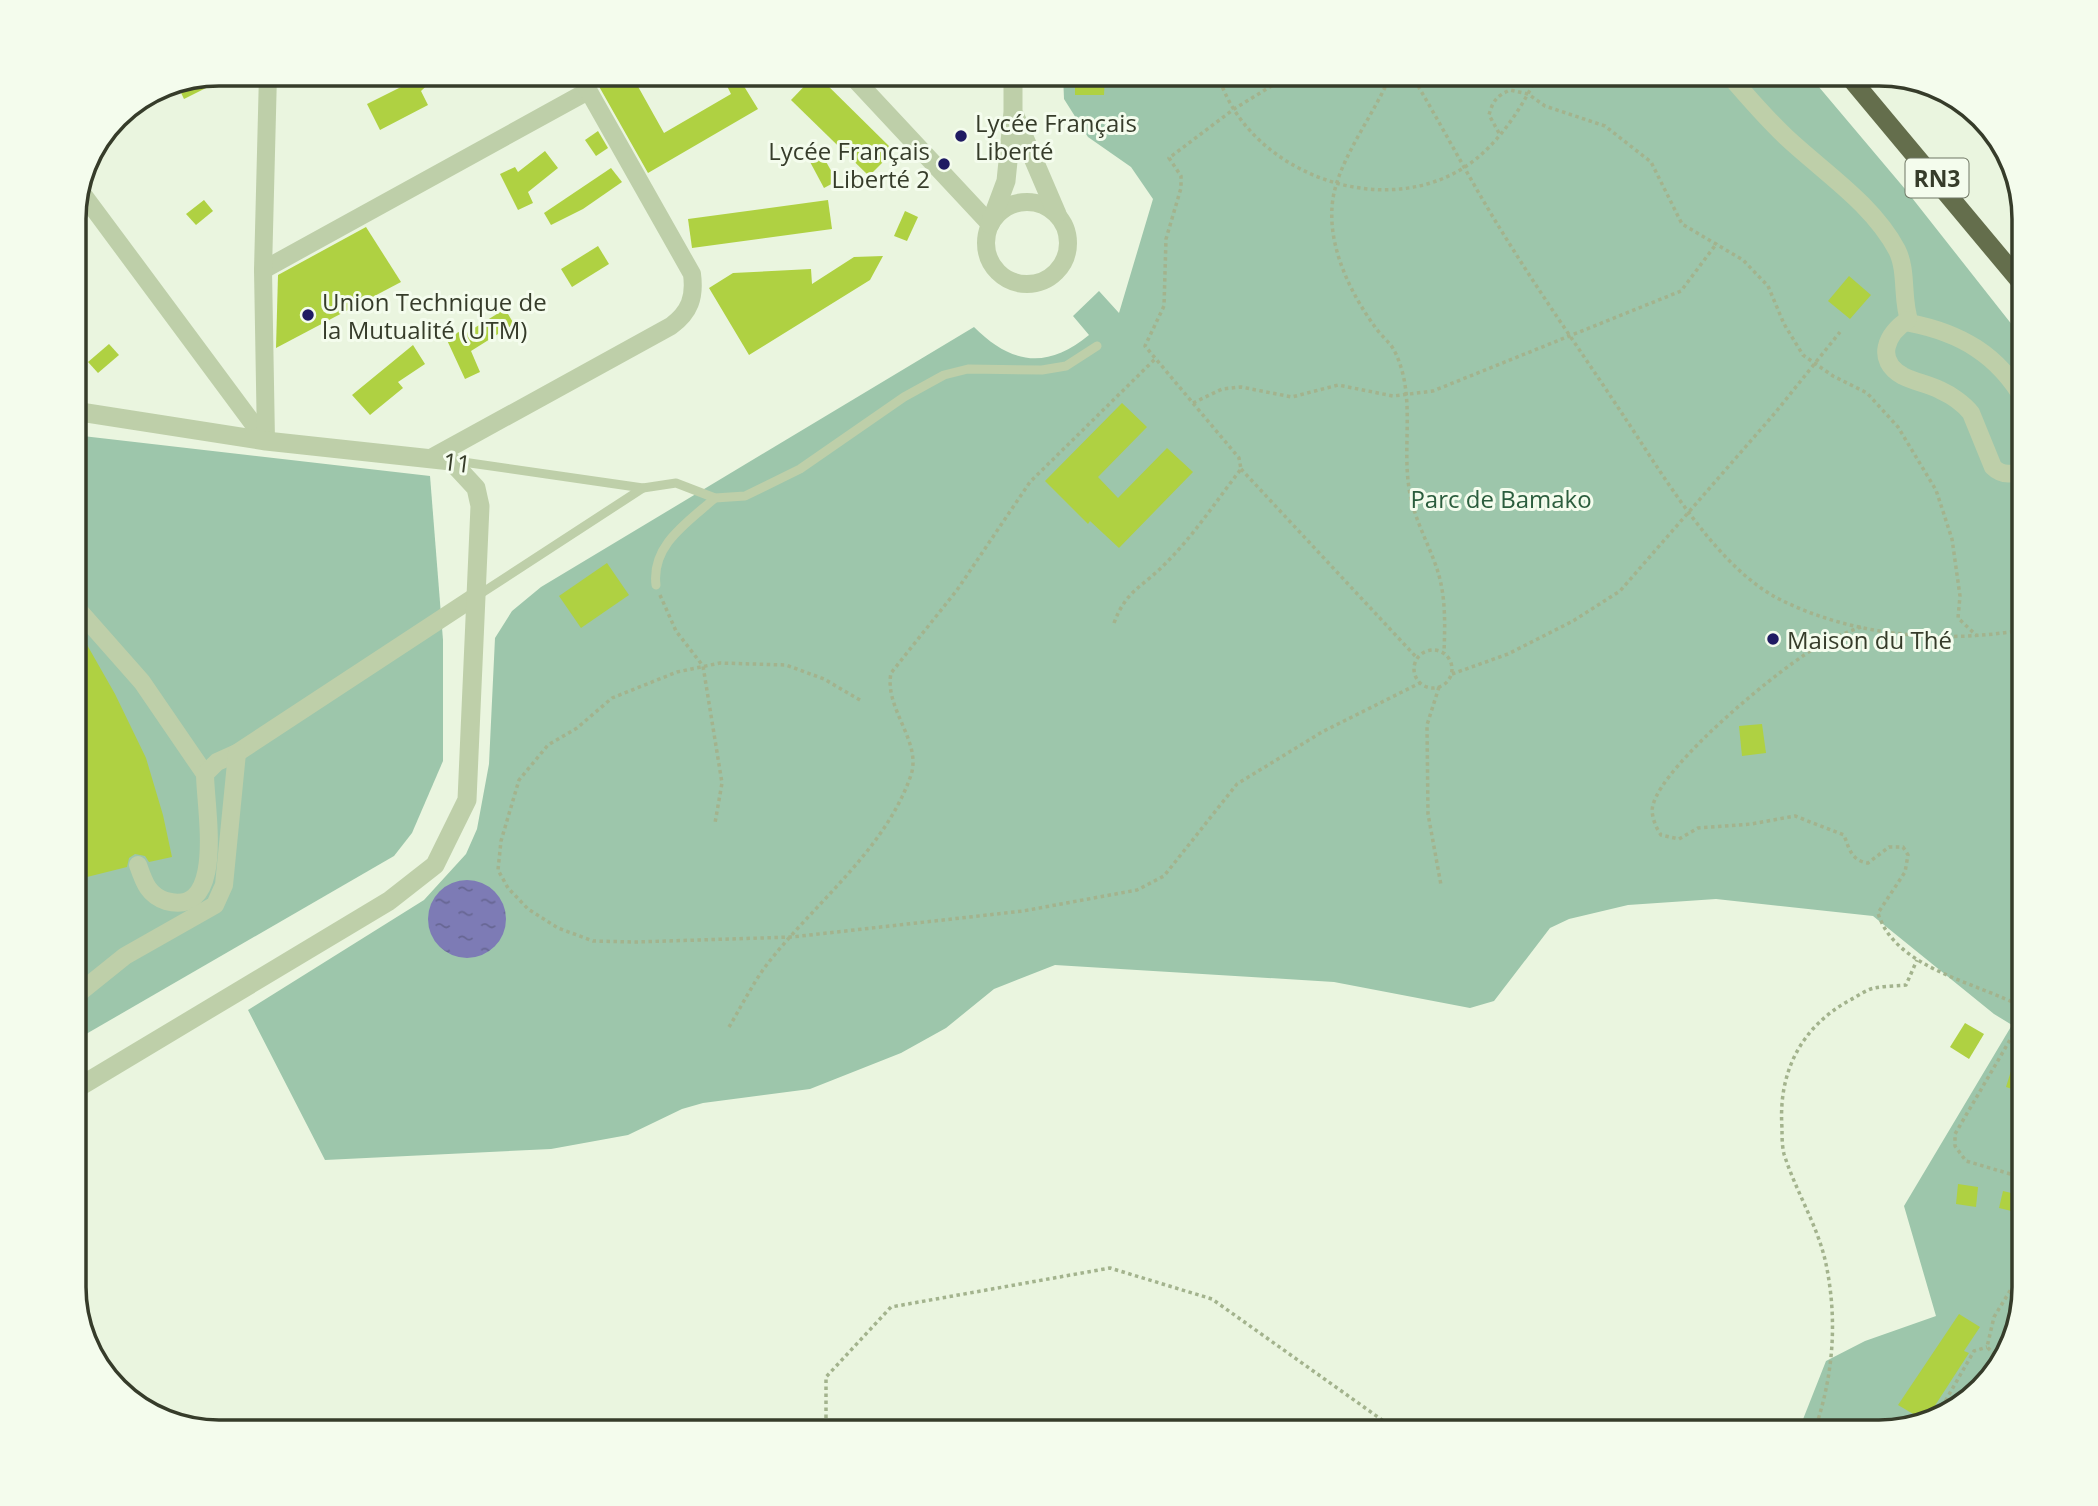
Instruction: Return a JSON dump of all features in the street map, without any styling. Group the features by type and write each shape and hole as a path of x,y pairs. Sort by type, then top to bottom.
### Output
{"highway":[{"name":"RN3","path":"1857,86 2012,271"}],"street":[{"path":"266,441 263,270 268,86"},
{"path":"86,1083 388,901 435,865 467,800 480,506 475,488 441,460 671,326 684,317 694,290 692,274 586,86"},
{"path":"861,86 990,224"},
{"path":"1013,86 1006,181 985,243 992,266 1011,281 1035,284 1057,271 1068,249 1064,225 1013,112"},
{"path":"1739,86 1786,137 1854,196 1885,232 1900,257 1910,323 1941,330 1983,350 2012,385"},
{"path":"263,270 588,90"},
{"path":"87,200 266,441"},
{"path":"990,224 999,212 1013,204 1029,201 1044,205 1057,214"},
{"path":"1908,320 1895,328 1887,343 1886,354 1896,371 1941,390 1966,406 1993,467 1999,473 2012,474"},
{"name":"11","path":"86,413 266,441 441,460"},
{"path":"205,774 217,762 237,753 476,596"},
{"path":"86,619 142,682 205,774 208,875 202,891 190,900 175,903 159,898 148,890 138,865"},
{"path":"86,987 125,956 215,905 224,886 237,753"}],"lane":[{"path":"476,596 643,488 676,483 715,498 745,496 800,469 904,397 944,375 968,369 1042,370 1066,366 1097,346"},
{"name":"11","path":"441,460 643,488"},
{"path":"656,585 654,569 666,542 715,498"}],"path":[{"path":"1224,86 1234,108 1278,156 1311,176 1352,188 1389,189 1426,183 1476,158 1525,103 1532,86"},
{"path":"1271,86 1234,108 1169,158 1181,176 1181,188 1166,239 1164,306 1145,346 1239,458 1241,469 1417,659"},
{"path":"1386,86 1378,106 1352,148 1338,183 1334,194 1334,227 1341,265 1348,285 1375,328 1395,351 1410,421 1407,469 1409,492 1437,570 1446,615 1444,653"},
{"path":"1417,86 1508,242 1690,514 1734,564 1777,598 1829,619 1912,635 1978,638 2012,632"},
{"path":"1499,133 1489,115 1497,96 1510,90 1528,94 1545,106 1605,126 1651,162 1682,223 1743,260 1768,286 1784,324 1803,355 1867,393 1898,427 1927,472 1952,539 1960,596 1958,618 1978,638"},
{"path":"1194,403 1222,389 1241,387 1292,397 1338,386 1392,396 1433,391 1681,291 1717,243"},
{"path":"1441,885 1427,814 1427,725 1439,687 1452,674 1508,654 1573,621 1620,591 1690,514 1840,332"},
{"path":"729,1027 765,967 883,829 911,775 914,756 888,687 891,673 957,590 1031,482 1156,358"},
{"path":"1114,623 1120,605 1136,586 1167,563 1241,469"},
{"path":"656,585 676,631 703,666 722,783 715,823"},
{"path":"1863,626 1820,645 1724,717 1669,776 1652,806 1661,835 1679,839 1698,828 1751,824 1795,816 1844,835 1850,853 1859,862 1868,863 1889,847 1903,847 1908,855 1905,872 1878,913 1882,928 1895,946 1917,960 2012,1002"},
{"path":"1439,687 1432,688 1420,683 1414,671 1417,659 1431,650 1444,653 1451,660 1452,674"},
{"path":"860,700 824,679 786,665 720,663 677,672 612,698 578,728 548,745 519,780 501,841 498,870 508,888 528,909 558,928 593,940 792,937 1023,911 1137,890 1164,876 1237,784 1322,732 1420,683"},
{"path":"1818,1420 1830,1373 1832,1316 1822,1249 1783,1152 1781,1111 1785,1078 1793,1055 1812,1028 1828,1013 1872,989 1906,985 1917,960"},
{"path":"2012,1038 1955,1134 1955,1146 1966,1161 2012,1174"},
{"path":"826,1420 826,1377 891,1307 1110,1268 1212,1299 1381,1420"},
{"path":"1987,1347 1994,1317 2012,1289"},
{"path":"1987,1347 1994,1354"},
{"path":"1944,1403 1974,1351 1987,1347"}],"green space":[{"name":"Parc de Bamako","path":"1063,86 1818,86 1905,189 2012,325 2012,1025 1994,1014 1873,916 1716,899 1628,905 1569,919 1550,928 1494,1001 1470,1008 1334,982 1055,965 994,989 946,1028 901,1053 810,1089 703,1103 682,1109 628,1135 551,1149 325,1160 248,1010 424,900 466,854 477,829 489,764 495,638 512,611 541,587 974,327 1002,349 1030,358 1044,358 1059,354 1089,335 1073,316 1099,291 1119,313 1153,199 1131,167 1088,137 1064,99"},
{"path":"86,436 430,476 443,640 443,761 412,833 394,856 86,1034"},
{"name":"Parc de Bamako","path":"2012,1025 2012,1287 2010,1313 1994,1354 1985,1368 1960,1393 1922,1413 1888,1420 1803,1420 1826,1361 1865,1341 1936,1316 1904,1206"}],"water":[{"path":"467,880 482,883 499,897 506,919 503,934 489,951 467,958 452,955 435,941 428,919 431,904 445,887"}],"building":[{"path":"210,86 184,99 181,92"},
{"path":"403,86 426,86 421,91 428,105 380,130 367,104"},
{"path":"599,86 638,86 664,133 731,94 727,86 744,86 758,109 648,173"},
{"path":"804,86 828,86 894,151 869,176 791,100"},
{"path":"1075,86 1104,86 1104,95 1075,95"},
{"path":"598,131 608,148 596,156 585,140"},
{"path":"545,151 558,168 528,192 533,203 518,210 500,174 515,167 518,172"},
{"path":"821,153 837,181 824,188 809,160"},
{"path":"611,168 622,182 583,209 551,225 544,213"},
{"path":"204,200 213,211 196,225 186,214"},
{"path":"828,200 832,229 692,248 688,219"},
{"path":"905,211 918,217 907,241 894,236"},
{"name":"Union Technique de la Mutualité (UTM)","path":"366,227 401,282 276,348 278,275"},
{"path":"598,246 609,264 572,287 561,269"},
{"path":"883,256 870,280 749,355 709,288 733,273 811,269 812,284 854,257"},
{"path":"1849,276 1871,295 1850,319 1828,301"},
{"path":"505,309 514,324 471,351 480,372 465,379 446,338 461,331 463,335"},
{"path":"109,344 119,355 98,373 88,362"},
{"path":"413,345 425,364 398,382 403,388 370,415 352,395"},
{"path":"1122,403 1147,427 1098,477 1118,498 1167,448 1193,472 1119,548 1090,521 1088,524 1045,481"},
{"path":"607,563 629,595 581,628 559,596"},
{"path":"86,643 115,694 146,758 172,857 149,862 145,856 135,854 129,858 127,867 86,877"},
{"path":"1762,724 1766,753 1742,756 1739,726"},
{"path":"1965,1023 1984,1034 1969,1059 1950,1047"},
{"path":"2012,1068 2012,1089 2006,1087"},
{"path":"1958,1184 1978,1187 1976,1207 1956,1204"},
{"path":"2003,1191 2012,1193 2012,1211 1999,1208"},
{"path":"1959,1314 1980,1327 1964,1351 1969,1353 1933,1408 1915,1415 1898,1405"}],"place":[{"name":"Lycée Français Liberté","path":"961,136"},
{"name":"Lycée Français Liberté 2","path":"944,164"},
{"name":"Union Technique de la Mutualité (UTM)","path":"308,315"},
{"name":"Maison du Thé","path":"1773,639"}]}
